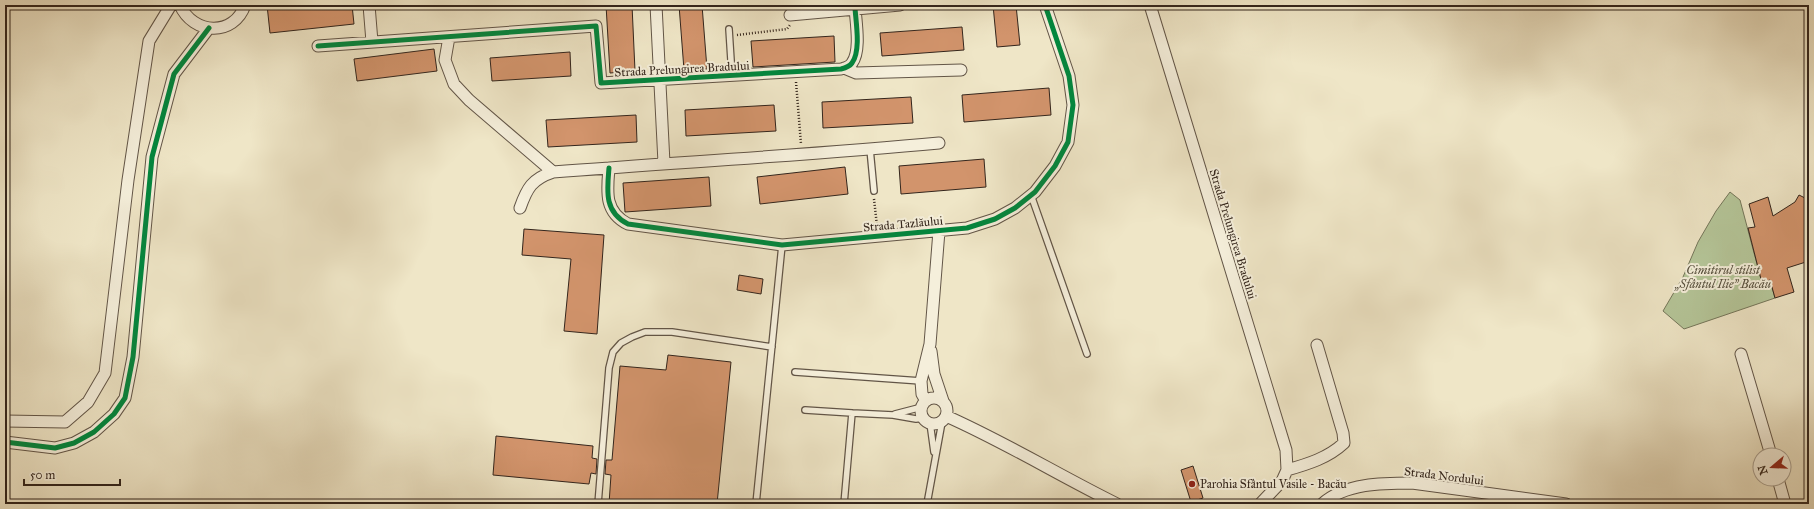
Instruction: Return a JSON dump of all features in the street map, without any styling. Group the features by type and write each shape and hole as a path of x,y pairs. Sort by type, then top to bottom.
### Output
{"street":[{"path":"5,421 65,422 88,402 105,373 128,180 149,41 171,5"},
{"path":"180,5 183,12 190,20 199,26 209,28 219,28 229,24 237,18 244,5"},
{"path":"369,5 372,42"},
{"name":"Strada Prelungirea Bradului","path":"656,5 661,80 664,163"},
{"path":"790,15 900,5"},
{"name":"Strada Tazlăului","path":"609,168 607,193 611,211 618,219 628,224 782,245 966,228 995,218 1015,208 1031,195 1055,166 1068,142 1073,105 1068,76 1045,5"},
{"name":"Strada Prelungirea Bradului","path":"1150,5 1286,450 1287,470"},
{"path":"844,68 851,64 856,56 855,8"},
{"name":"Strada Prelungirea Bradului","path":"318,46 596,26 601,83 844,68 856,73 961,70"},
{"path":"5,442 55,448 74,443 94,432 109,418 125,398 133,357 152,157 174,74 209,28"},
{"path":"450,37 445,60 454,84 469,100 549,174"},
{"path":"520,208 526,190 533,182 549,174 664,163 802,155 939,143"},
{"path":"939,231 930,344 921,381 922,394 932,415 980,431 1074,483 1118,504"},
{"path":"930,344 934,374 943,401 946,405 932,415"},
{"path":"1260,504 1282,481 1287,470 1313,463 1336,450 1344,443 1343,433 1317,345"},
{"path":"1741,354 1769,447"},
{"path":"932,415 934,398 943,401"},
{"name":"Strada Nordului","path":"1322,504 1337,494 1371,484 1412,483 1566,504"},
{"path":"1780,487 1785,504"}],"lane":[{"path":"729,29 732,76"},
{"path":"870,149 874,190"},
{"path":"1031,195 1087,354"},
{"path":"756,504 782,245"},
{"path":"598,504 609,368 613,352 621,343 645,332 672,332 772,347"},
{"path":"795,372 921,381"},
{"path":"805,410 893,415 932,415"},
{"path":"844,504 852,413"},
{"path":"893,415 912,418 932,415"},
{"path":"928,504 934,456 932,415"},
{"path":"932,415 934,456"}],"path":[{"path":"730,36 786,29 789,27 790,15"},
{"path":"795,72 802,155"},
{"path":"874,190 877,237"}],"green space":[{"name":"Cimitirul stilist „Sfântul Ilie” Bacău","path":"1730,192 1740,200 1762,283 1770,280 1775,298 1684,329 1663,311 1683,277 1698,242 1716,211"}],"building":[{"path":"267,5 352,5 354,24 270,33"},
{"path":"606,5 632,5 635,71 610,73"},
{"path":"679,5 702,5 707,69 684,70"},
{"path":"993,5 1016,5 1020,45 997,47"},
{"path":"962,27 964,50 882,56 880,33"},
{"path":"834,36 835,62 753,67 751,41"},
{"path":"434,49 437,71 357,81 354,59"},
{"path":"570,52 571,76 492,81 490,58"},
{"path":"1049,88 1051,115 964,122 962,95"},
{"path":"911,97 913,123 823,128 822,102"},
{"path":"774,105 776,131 686,136 685,110"},
{"path":"636,115 637,142 548,147 546,120"},
{"path":"984,159 986,187 901,194 899,166"},
{"path":"845,167 848,194 760,204 757,177"},
{"path":"709,177 711,206 625,212 623,183"},
{"path":"1799,195 1809,200 1809,261 1787,268 1794,292 1775,298 1770,280 1762,283 1748,228 1755,227 1749,204 1768,197 1773,216 1795,202"},
{"path":"524,229 604,235 597,334 564,331 571,259 522,255"},
{"path":"739,275 763,279 761,294 737,290"},
{"path":"668,355 731,362 717,504 609,504 611,475 605,474 606,460 612,460 620,366 666,370"},
{"path":"496,436 593,446 592,458 597,459 596,474 591,473 589,484 493,475"},
{"name":"Parohia Sfântul Vasile - Bacău","path":"1193,466 1203,498 1191,502 1181,470"}],"cycle path":[{"path":"609,168 608,193 611,207 620,219 628,224 782,245 967,228 995,219 1015,208 1035,192 1055,166 1068,142 1073,105 1069,76 1045,5"},
{"path":"318,46 596,26 601,83 841,69 851,64 855,58 857,44 855,8"},
{"path":"5,442 55,448 74,443 94,432 114,414 125,398 133,357 152,157 174,74 209,28"}],"place":[{"name":"Parohia Sfântul Vasile - Bacău","path":"1192,484"}]}
